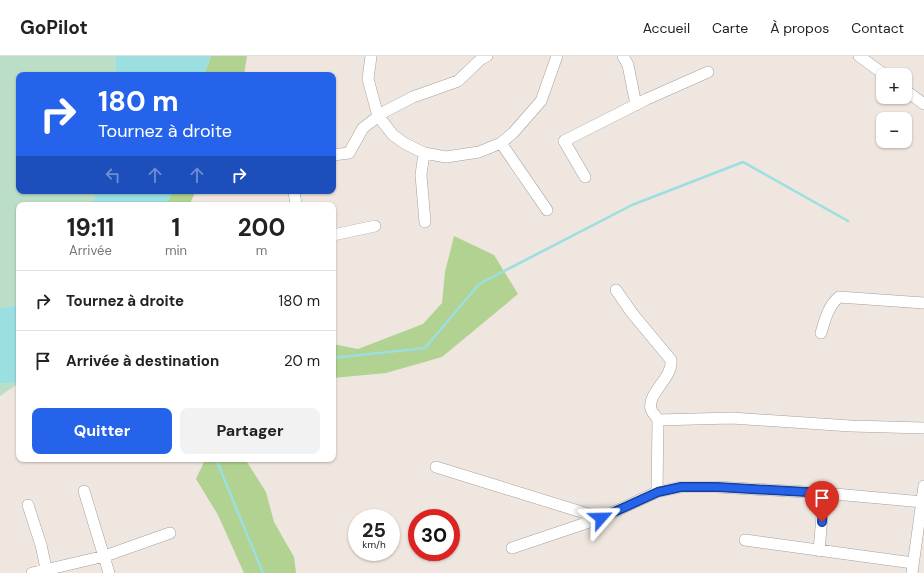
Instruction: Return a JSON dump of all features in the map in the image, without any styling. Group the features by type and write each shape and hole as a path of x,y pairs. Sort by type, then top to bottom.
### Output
{"street":[{"path":"371,56 368,79 378,116 393,135 404,143 424,153 446,156 479,152 501,143 513,133 541,101 557,56"},
{"path":"336,155 350,153 363,128 378,116 413,97 458,81 481,59 487,56"},
{"path":"623,56 628,65 636,105"},
{"path":"859,56 876,68"},
{"path":"585,177 564,141 636,105 708,72"},
{"path":"912,95 924,104"},
{"path":"501,143 547,210"},
{"path":"424,153 421,175 426,222"},
{"path":"336,234 375,226"},
{"path":"616,290 632,313 671,360 672,365 651,403 651,410 658,420 658,492"},
{"path":"821,334 830,307 833,302 839,298 924,303"},
{"path":"658,420 732,418 851,426 924,428"},
{"path":"436,467 601,518"},
{"path":"745,540 819,551 913,568 920,546 924,486"},
{"path":"512,548 601,518 658,492 681,487 717,487 824,493 923,502"},
{"path":"84,491 109,573"},
{"path":"819,551 824,493"},
{"path":"28,505 47,571"},
{"path":"32,573 47,571 105,556 170,533"}],"green space":[{"path":"0,56 116,56 115,72 16,72 16,194 95,194 94,202 16,202 16,305 0,308"},
{"path":"211,56 247,56 244,72 205,72"},
{"path":"172,194 194,194 190,202 168,202"},
{"path":"454,236 494,255 518,294 442,357 386,373 336,378 336,345 358,349 423,324 442,303 445,272"},
{"path":"16,382 16,385 0,396 0,384"},
{"path":"204,462 247,462 266,492 274,522 294,557 296,573 244,573 218,515 196,479"}],"water":[{"path":"116,56 211,56 205,72 115,72"},
{"path":"95,194 172,194 168,202 94,202"},
{"path":"16,305 16,382 0,384 0,308"}],"waterway":[{"path":"336,358 425,348 479,284 632,205 743,162 848,221"},
{"path":"217,462 263,573"}],"route":[{"path":"601,518 658,492 681,487 717,487 824,493 822,522"}]}
